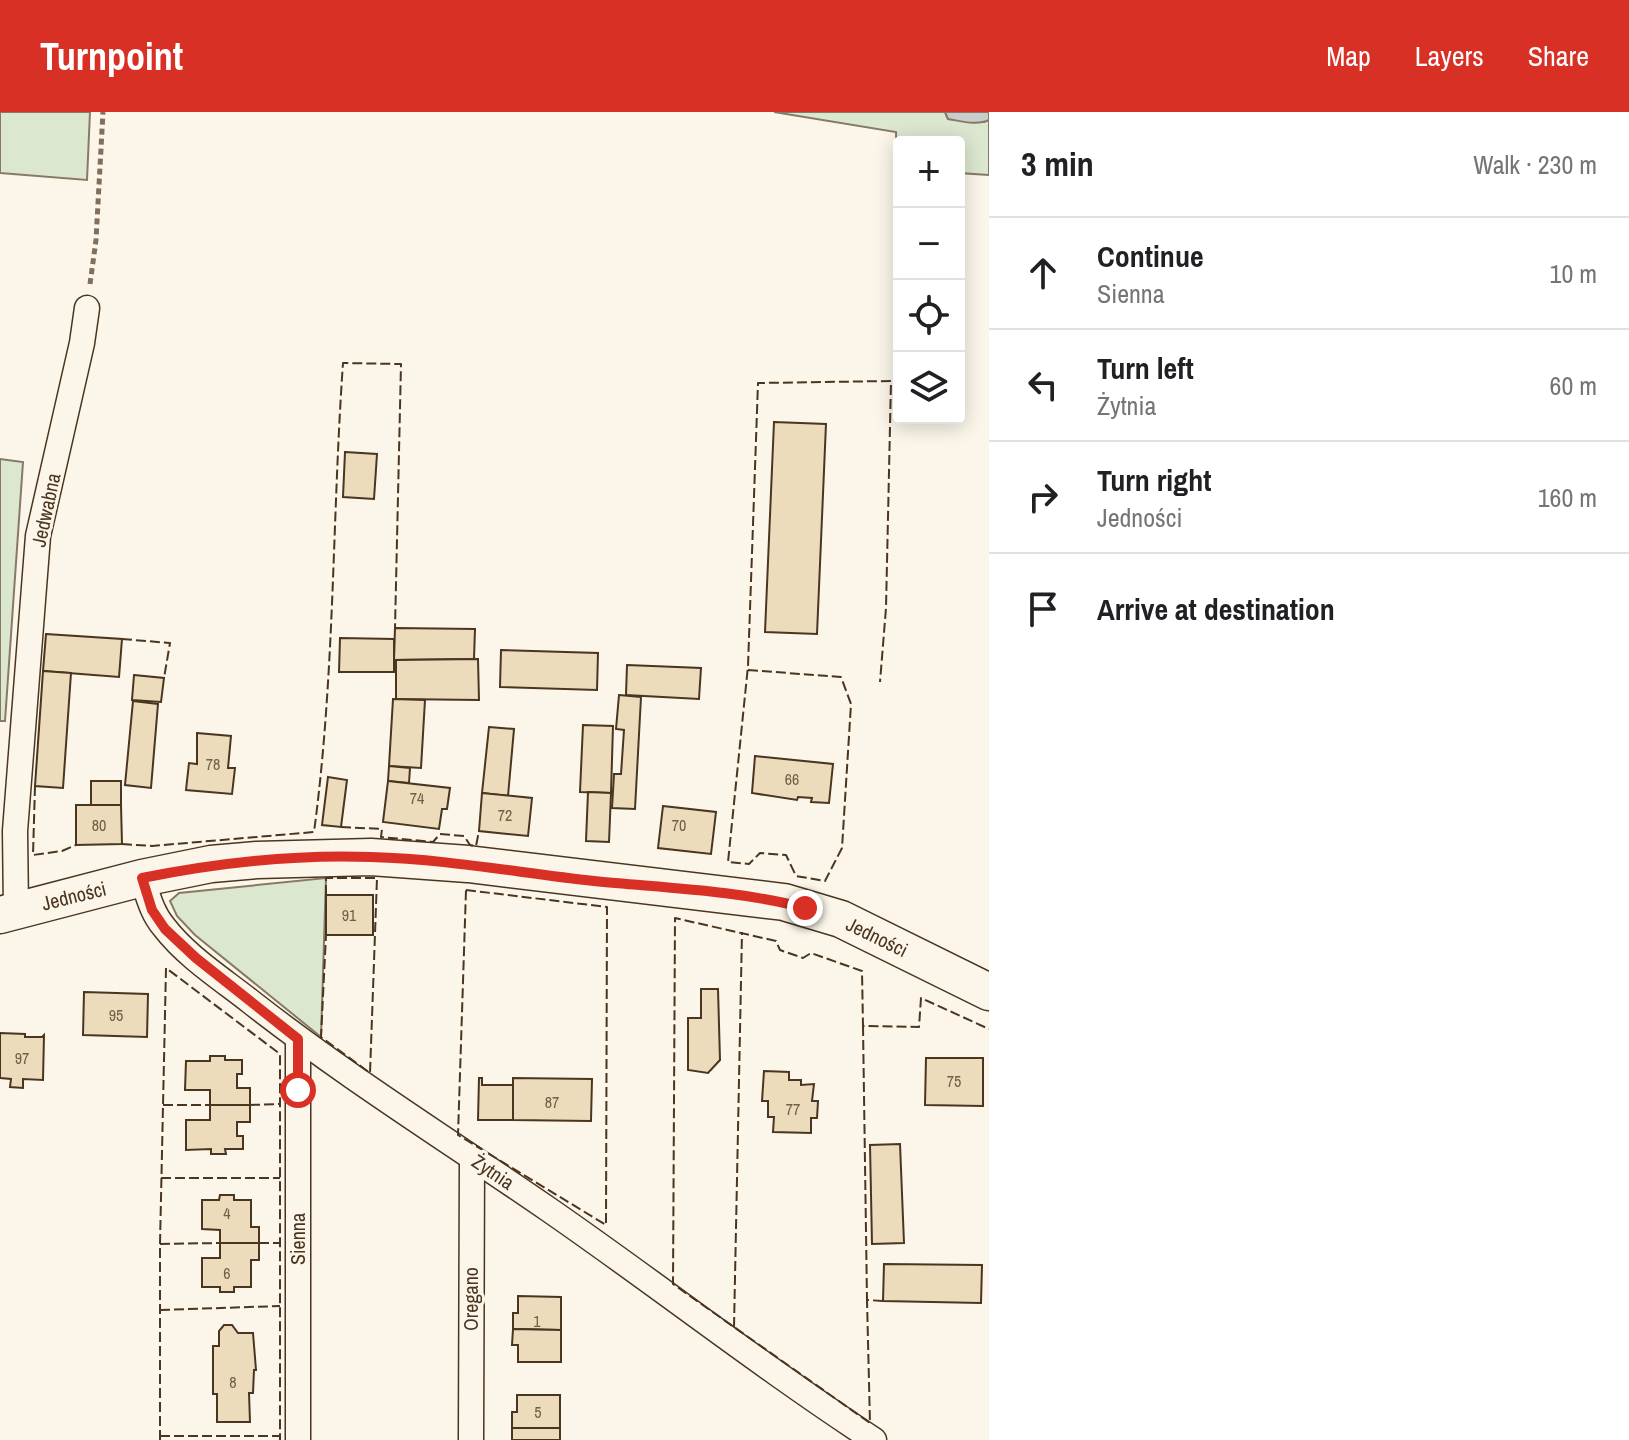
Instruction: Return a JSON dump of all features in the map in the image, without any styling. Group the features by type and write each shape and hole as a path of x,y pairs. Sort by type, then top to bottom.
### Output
{"street":[{"name":"Jedwabna","path":"8,912 38,536 77,370 87,308"},
{"name":"Jedności","path":"8,912 211,864 371,857 468,864 766,900 841,919 989,992"},
{"name":"Żytnia","path":"142,878 152,910 165,929 196,958 298,1039 371,1092 549,1210 803,1394 874,1440"},
{"name":"Sienna","path":"298,1039 298,1440"},
{"name":"Oregano","path":"471,1440 472,1158"}],"path":[{"path":"87,308 96,240 103,112"}],"green space":[{"path":"0,112 90,112 87,180 0,173"},
{"path":"774,112 945,112 948,119 989,120 989,175 965,173 965,136 896,136 896,132"},
{"path":"0,459 23,462 5,721 0,721"},
{"path":"326,878 321,1037 195,935 177,916 170,901 179,893"}],"shaded area":[{"path":"945,112 989,112 989,120 974,123 948,119"}],"building":[{"path":"774,422 826,424 817,634 765,632"},
{"path":"345,452 377,454 374,499 343,497"},
{"path":"395,628 475,629 474,659 394,660"},
{"path":"46,634 122,639 119,677 43,671"},
{"path":"340,638 394,639 394,672 339,672"},
{"path":"501,650 598,653 597,690 500,687"},
{"path":"478,659 479,700 396,699 396,660"},
{"path":"627,665 701,668 699,699 626,695"},
{"path":"43,671 71,673 63,788 35,786"},
{"path":"134,675 164,678 161,702 132,700"},
{"path":"619,695 641,697 635,809 612,808 614,774 621,774 624,730 616,729"},
{"path":"393,699 425,700 421,768 389,766"},
{"path":"133,701 158,704 151,788 125,785"},
{"path":"583,725 613,726 611,793 580,792"},
{"path":"489,727 514,729 508,796 482,793"},
{"path":"197,733 231,736 228,768 235,768 232,794 186,790 189,763 197,764"},
{"path":"755,756 833,764 829,803 811,802 812,798 798,797 797,800 752,793"},
{"path":"389,766 410,768 409,783 388,781"},
{"path":"328,777 347,780 341,827 322,825"},
{"path":"91,781 121,781 121,805 91,805"},
{"path":"388,781 450,788 447,809 442,809 439,829 383,822"},
{"path":"588,792 611,793 609,842 586,841"},
{"path":"482,793 532,798 528,836 479,831"},
{"path":"76,805 121,805 122,844 76,845"},
{"path":"663,806 716,812 711,854 658,848"},
{"path":"326,895 373,895 373,935 326,935"},
{"path":"701,989 718,989 720,1060 708,1073 688,1070 688,1018 701,1018"},
{"path":"84,992 148,994 147,1037 83,1035"},
{"path":"0,1033 25,1034 25,1037 44,1035 43,1080 23,1079 23,1088 10,1087 11,1079 0,1078"},
{"path":"210,1056 242,1060 242,1074 237,1074 237,1088 250,1088 250,1105 210,1105 210,1090 185,1090 186,1061 210,1061"},
{"path":"926,1058 983,1058 983,1106 925,1105"},
{"path":"764,1071 789,1072 789,1080 801,1080 801,1085 814,1084 812,1101 818,1101 817,1118 811,1118 811,1133 773,1132 774,1117 768,1117 768,1101 762,1101"},
{"path":"479,1078 482,1078 482,1085 513,1085 513,1120 478,1120"},
{"path":"513,1078 592,1079 591,1121 513,1120"},
{"path":"210,1105 250,1105 250,1122 237,1122 237,1136 243,1136 243,1149 225,1149 226,1154 211,1154 211,1149 186,1150 186,1120 210,1120"},
{"path":"900,1144 904,1243 872,1244 870,1145"},
{"path":"220,1195 234,1195 234,1200 251,1200 251,1227 259,1227 259,1243 220,1243 220,1230 202,1229 202,1200 219,1200"},
{"path":"220,1243 259,1243 259,1260 251,1260 251,1287 234,1287 234,1292 220,1292 220,1287 202,1287 202,1258 220,1258"},
{"path":"884,1264 982,1265 981,1303 883,1301"},
{"path":"518,1296 561,1297 561,1330 513,1329 513,1313 518,1313"},
{"path":"224,1325 232,1325 238,1333 253,1333 256,1370 253,1393 249,1393 250,1422 217,1422 217,1394 213,1394 213,1346 219,1346 219,1331"},
{"path":"513,1329 561,1330 561,1362 518,1362 518,1345 512,1345"},
{"path":"517,1395 560,1395 560,1428 512,1428 512,1412 517,1412"},
{"path":"512,1428 560,1428 560,1440 512,1440"}],"fence":[{"path":"122,844 152,846 314,832 330,656 343,363 401,364 395,628"},
{"path":"748,670 841,677 851,704 842,848 825,881 796,876 786,855 760,853 749,864 728,862 748,666 758,383 891,381 886,608 880,682"},
{"path":"122,639 170,643 164,678"},
{"path":"35,786 33,855 62,851 76,845"},
{"path":"341,827 382,829 381,837 433,842 440,834 464,836 470,845 476,846 479,831"},
{"path":"326,895 326,878 377,878 370,1073 321,1037 326,935"},
{"path":"466,890 607,907 606,1225 458,1135 466,890"},
{"path":"883,1301 867,1300 870,1423 673,1284 675,918 776,941 780,950 803,958 811,953 862,971 863,1026 919,1027 921,998 989,1029"},
{"path":"734,1327 742,932"},
{"path":"160,1440 160,1244 166,968 280,1054 280,1440"},
{"path":"863,1026 867,1300"},
{"path":"250,1105 280,1104"},
{"path":"163,1105 210,1105"},
{"path":"161,1178 280,1178"},
{"path":"160,1244 220,1243"},
{"path":"259,1243 280,1243"},
{"path":"160,1310 280,1306"},
{"path":"160,1436 280,1436"}],"route":[{"path":"298,1090 298,1039 196,958 165,929 152,910 142,878 211,864 371,857 468,864 784,902 805,908"}]}
